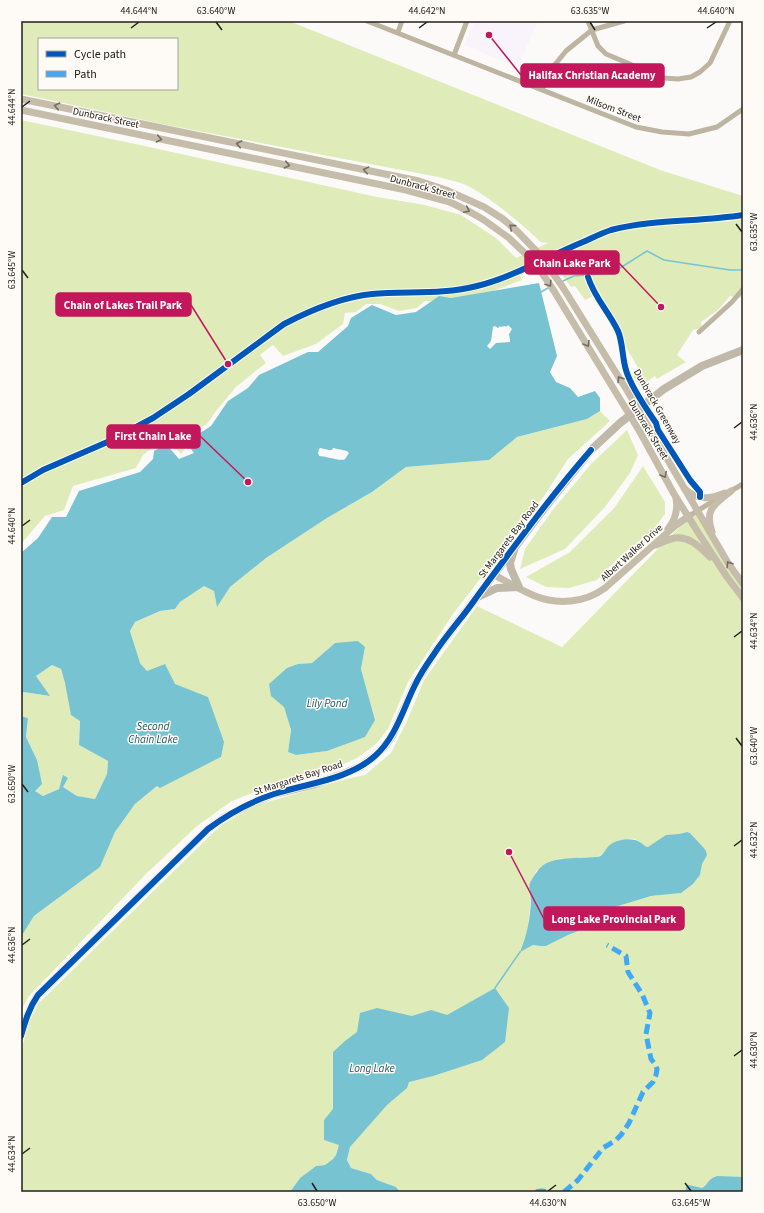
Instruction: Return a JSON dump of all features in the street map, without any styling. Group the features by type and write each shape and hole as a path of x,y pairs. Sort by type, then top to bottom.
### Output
{"main road":[{"name":"Dunbrack Street","path":"21,99 419,181 446,190 484,207 503,219 513,227 539,254 550,268 636,404 716,543 743,584"},
{"name":"Dunbrack Street","path":"21,110 406,190 450,202 484,220 509,238 530,258 542,273 640,432 674,494 720,566 743,598"},
{"name":"St Margarets Bay Road","path":"21,1036 32,1003 38,996 208,829 230,814 254,802 274,794 315,784 343,774 364,764 378,754 392,736 415,684 431,658 515,546 591,450 618,425 664,389 696,370 743,350"},
{"path":"682,485 689,492 702,498 714,497 731,491"},
{"path":"716,543 710,526 710,514 717,503 731,491"},
{"path":"650,548 673,522 677,507 674,494"},
{"name":"Albert Walker Drive","path":"494,574 537,597 553,601 569,601 585,598 597,594 605,588 676,525 689,516"},
{"path":"650,548 672,539 685,538 704,550 720,566"},
{"path":"475,600 483,593 497,588 519,588 510,563 515,546"}],"street":[{"name":"Milsom Street","path":"367,21 636,127 662,132 689,134 717,128 743,110"},
{"path":"398,32 402,21"},
{"path":"454,55 467,21"},
{"path":"588,21 598,46 606,54 663,78 678,79 691,77 700,72 710,63 730,21"},
{"path":"542,89 553,67 566,51 592,30 624,21"},
{"path":"700,332 732,302 743,289"},
{"path":"689,516 743,484"}],"shaded area":[{"path":"475,21 538,21 518,67 464,45"}],"green space":[{"path":"21,21 289,21 660,170 743,196 743,297 740,298 730,296 718,310 701,322 702,328 693,330 677,355 686,362 657,379 655,376 640,387 633,376 640,371 595,295 585,300 575,286 571,287 561,273 553,266 551,261 520,275 522,280 488,293 437,301 425,301 417,308 399,311 380,304 366,304 356,312 345,313 343,324 316,344 283,356 273,345 260,355 266,363 236,387 207,424 183,437 184,450 181,454 165,438 143,455 136,468 73,486 64,510 45,516 21,544 21,120 377,197 425,205 461,215 496,238 516,258 548,243 541,242 507,213 480,193 455,181 167,125 21,94"},
{"path":"600,411 610,421 568,459 544,496 453,614 408,682 388,729 376,744 357,758 339,766 275,784 232,801 197,826 146,874 29,996 21,1010 21,937 34,916 100,867 115,832 135,804 157,786 187,774 221,757 208,697 172,684 153,674 141,664 130,631 135,622 160,611 175,609 180,602 205,585 214,591 217,606 230,587 266,558 327,518 372,492 406,467 488,460 517,437 587,419","holes":["335,643 365,647 361,669 375,720 327,751 296,755 288,752 291,730 284,707 298,664 312,663"]},
{"path":"627,430 638,455 630,473 605,507 565,549 520,569 525,549 552,511 591,464"},
{"path":"643,466 665,502 665,514 653,530 619,557 597,580 569,588 546,587 526,577 570,552 615,507"},
{"path":"694,512 743,585 743,1192 732,1192 719,1176 710,1179 707,1185 702,1188 689,1185 686,1187 685,1192 400,1192 396,1187 377,1180 371,1174 351,1168 347,1160 350,1147 338,1148 333,1159 325,1165 316,1166 300,1178 290,1192 21,1192 21,1050 30,1021 38,1004 221,825 257,805 346,779 365,775 391,753 407,721 424,680 477,606 562,647","holes":["687,832 690,833 703,847 700,875 693,884 681,893 651,896 615,907 603,914 589,927 546,946 533,945 521,951 526,938 529,918 531,898 530,888 536,871 556,860 597,857 606,852 611,845 624,839 637,840 648,847 671,835"]},
{"path":"52,665 61,669 80,720 79,745 108,761 107,774 95,799 77,796 63,787 64,775 59,789 43,796 35,791 37,760 26,737 28,718 21,716 21,700 23,692 49,696 36,676"}],"water":[{"name":"Second Chain Lake","path":"539,283 557,356 550,372 556,382 570,388 578,397 595,391 600,398 600,411 587,419 517,437 489,460 406,467 372,492 327,518 266,558 230,587 217,607 214,591 204,586 180,602 175,609 160,611 135,622 130,631 140,663 147,671 165,664 175,684 208,697 224,742 221,757 160,788 157,786 135,804 115,832 100,867 34,916 21,937 21,716 28,718 26,737 37,760 42,784 35,791 43,796 59,789 63,775 68,778 63,787 77,796 95,799 107,774 108,761 79,745 80,721 71,715 61,669 52,665 36,676 50,696 23,692 21,700 21,553 38,538 52,517 66,517 79,491 140,472 153,459 154,451 166,444 179,459 194,453 186,442 211,426 228,401 248,388 259,375 308,352 318,352 348,326 351,318 372,305 396,315 416,312 439,296 451,298","holes":["508,325 512,329 509,334 510,342 496,343 490,349 487,346 491,341 493,327 506,327","320,448 329,450 332,450 333,448 347,451 349,453 343,460 319,456 318,453"]},
{"name":"Lily Pond","path":"358,641 365,647 361,669 375,720 365,737 327,751 296,755 288,752 291,730 284,707 271,696 269,684 287,668 298,664 312,663 335,643"},
{"path":"687,832 690,833 703,847 707,855 702,864 700,875 693,884 681,893 651,896 615,907 603,914 589,927 546,946 533,945 520,952 530,914 531,901 529,885 534,875 543,865 556,860 598,857 603,854 610,845 620,840 628,839 639,841 648,847 666,835"},
{"name":"Long Lake","path":"495,988 509,1008 505,1042 482,1060 409,1082 407,1088 387,1105 350,1147 347,1160 351,1168 371,1174 377,1180 396,1187 400,1192 290,1192 300,1178 316,1166 325,1165 336,1155 339,1145 324,1140 324,1120 333,1109 333,1052 357,1032 360,1013 377,1008 412,1016 431,1010 447,1015"},
{"path":"717,1176 743,1177 743,1191 685,1192 686,1187 689,1185 702,1188 712,1178"}],"waterway":[{"path":"563,281 574,276 612,273 647,251 664,260 730,270 743,270"},
{"path":"541,292 548,288"},
{"path":"495,988 520,952"}],"marked path":[{"path":"564,1192 578,1180 603,1148 621,1135 629,1123 643,1092 653,1082 656,1075 657,1069 651,1059 646,1034 650,1013 642,994 628,972 626,956 607,945"},
{"path":"536,1192 551,1192"}],"cycle path":[{"path":"21,483 43,470 112,440 153,418 189,394 284,324 326,305 349,298 372,294 438,292 477,286 531,266 611,230 628,226 743,215"},
{"name":"Dunbrack Greenway","path":"588,277 594,291 618,331 625,365 631,383 656,423 658,430 690,480 700,492 700,497"},
{"path":"21,1036 30,1010 38,995 208,829 231,813 256,801 287,790 340,776 353,771 375,756 394,732 426,665 546,504 591,450"}],"place":[{"name":"Halifax Christian Academy","path":"489,35"},
{"name":"Chain Lake Park","path":"661,307"},
{"name":"Chain of Lakes Trail Park","path":"228,364"},
{"name":"First Chain Lake","path":"248,482"},
{"name":"Long Lake Provincial Park","path":"509,852"}]}
